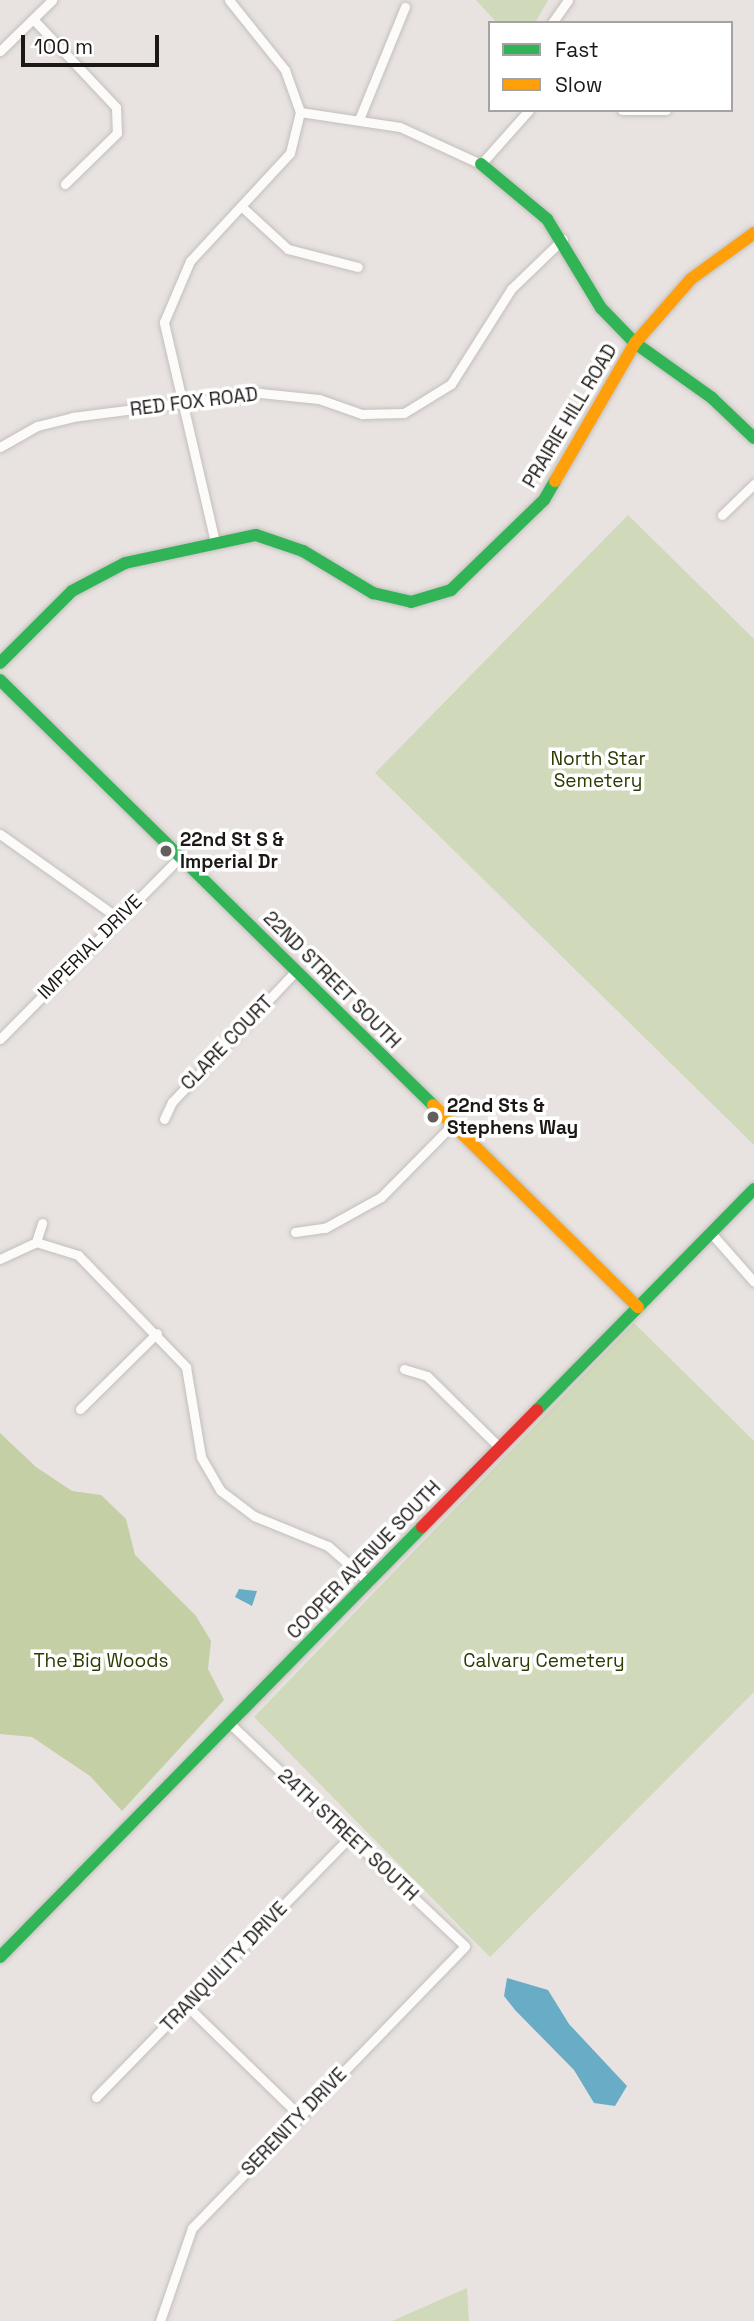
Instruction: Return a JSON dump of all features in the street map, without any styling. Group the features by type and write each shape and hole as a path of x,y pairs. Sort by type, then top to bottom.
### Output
{"street":[{"path":"0,51 52,0"},
{"path":"215,542 180,404 164,322 190,261 290,153 300,112 285,70 229,0"},
{"path":"553,21 568,0"},
{"path":"360,117 405,6"},
{"path":"33,19 116,107 117,133 65,184"},
{"path":"300,112 360,117 428,137 481,164 563,239 601,308 635,343 712,398 754,438"},
{"path":"481,164 527,112"},
{"path":"241,206 288,249 358,267"},
{"name":"PRAIRIE HILL ROAD","path":"0,663 72,591 125,563 256,535 303,551 373,593 411,602 451,590 544,500 635,343 691,279 754,233"},
{"name":"RED FOX ROAD","path":"0,447 37,425 72,417 260,393 319,399 362,414 404,413 451,384 511,289 563,239"},
{"path":"722,515 754,484"},
{"name":"22ND STREET SOUTH","path":"0,680 638,1307"},
{"path":"0,834 118,918"},
{"name":"IMPERIAL DRIVE","path":"0,1039 180,857"},
{"name":"CLARE COURT","path":"164,1119 172,1102 296,971"},
{"path":"295,1232 326,1228 382,1197 453,1125"},
{"name":"COOPER AVENUE SOUTH","path":"0,1957 754,1189"},
{"path":"36,1242 42,1223"},
{"path":"711,1233 754,1282"},
{"path":"0,1259 36,1242 78,1255 157,1333 186,1367 201,1457 221,1491 254,1516 328,1546 369,1582"},
{"path":"80,1409 157,1333"},
{"path":"404,1368 427,1376 500,1448"},
{"name":"24TH STREET SOUTH","path":"230,1724 466,1946"},
{"name":"TRANQUILITY DRIVE","path":"96,2097 351,1836"},
{"name":"SERENITY DRIVE","path":"160,2321 192,2228 466,1946"},
{"path":"187,2006 300,2116"}],"green space":[{"path":"476,0 548,0 536,21 495,21"},
{"name":"North Star Semetery","path":"628,515 754,639 754,1145 375,773"},
{"name":"Calvary Cemetery","path":"634,1323 754,1441 754,1692 490,1957 254,1717"},
{"name":"The Big Woods","path":"0,1433 36,1467 72,1491 101,1495 126,1519 135,1555 196,1616 211,1641 208,1669 224,1700 122,1811 90,1776 32,1737 0,1734"},
{"path":"467,2288 469,2321 392,2321"}],"water":[{"path":"239,1589 257,1591 252,1606 235,1597"},
{"path":"507,1978 548,1990 569,2024 627,2086 615,2106 594,2103 574,2070 515,2010 504,1996"}],"traffic: fast":[{"path":"481,164 547,219 601,308 635,343 712,398 754,438"},
{"path":"0,663 72,591 125,563 256,535 303,551 373,593 411,602 451,590 544,500 555,481"},
{"path":"0,680 433,1105"},
{"path":"537,1410 754,1189"},
{"path":"0,1957 422,1527"}],"traffic: slow":[{"path":"555,481 635,343 691,279 754,233"},
{"path":"433,1105 638,1307"}],"traffic: jam":[{"path":"422,1527 537,1410"}],"place":[{"name":"22nd St S & Imperial Dr","path":"166,851"},
{"name":"22nd Sts & Stephens Way","path":"433,1117"}]}
